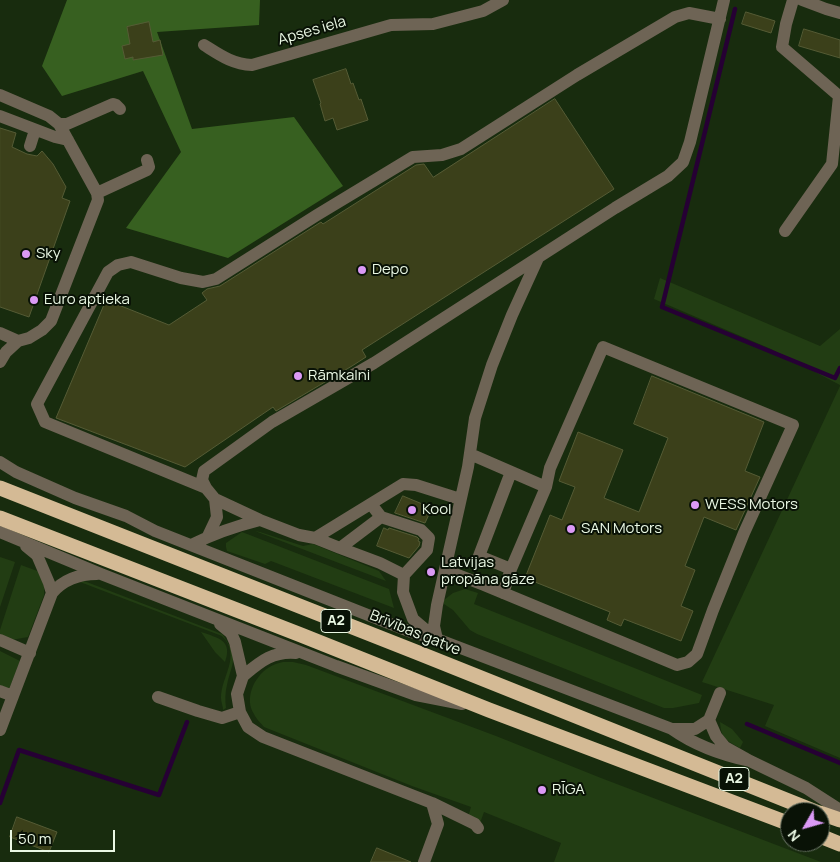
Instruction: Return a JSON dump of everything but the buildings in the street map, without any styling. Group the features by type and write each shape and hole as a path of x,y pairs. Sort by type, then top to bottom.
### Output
{"highway":[{"name":"Brīvības gatve","path":"0,488 791,802"},
{"name":"A2","path":"0,518 489,710 780,820"}],"street":[{"name":"Apses iela","path":"204,45 240,65 252,66 391,25 433,24 483,11 503,0"},
{"path":"404,575 380,562 315,538 299,535 260,520 215,499 202,480 204,471 272,422 374,363 668,176 683,162 690,142 724,0"},
{"path":"785,231 832,164 839,96 782,47 793,0"},
{"path":"802,0 840,13"},
{"path":"206,488 45,422 37,404 108,272 118,265 131,262 195,281 216,280 317,215 413,157 442,155 461,149 577,75 675,17 689,13 720,19"},
{"path":"0,95 49,116 59,124 97,193 98,200 51,321 42,330 29,338 18,340 0,333"},
{"path":"59,124 84,121 113,104 120,109"},
{"path":"0,116 35,130 68,140"},
{"path":"30,146 35,130"},
{"path":"97,193 116,180 147,170 149,167 147,160"},
{"path":"437,639 434,626 437,605 476,418 492,365 538,258"},
{"path":"0,362 6,352 18,340"},
{"path":"445,570 677,665 688,662 697,654 744,533 793,425 603,347 550,468 546,487 511,569 503,593"},
{"path":"470,454 546,487"},
{"path":"0,462 16,472 75,498 126,516 155,531 410,632 437,639 672,730 686,739 724,755 750,761"},
{"path":"0,469 16,472"},
{"path":"511,472 479,556 511,569"},
{"path":"315,538 402,484 416,485 460,499"},
{"path":"208,536 217,517 215,499"},
{"path":"371,504 381,517 421,530 430,538 427,550 404,575 403,592 413,619 437,639"},
{"path":"340,548 381,517"},
{"path":"191,545 208,536 260,520"},
{"path":"0,532 304,654 416,694 489,710"},
{"path":"18,540 37,555 52,593"},
{"path":"0,730 52,593 65,581 78,576 101,574"},
{"path":"212,618 231,633 235,642 243,676 238,694 240,712 248,727 263,738 432,803 475,824 478,828"},
{"path":"0,640 30,653"},
{"path":"243,676 263,660 276,654 304,654"},
{"path":"0,691 12,696"},
{"path":"672,730 695,728 709,720 720,693"},
{"path":"158,697 222,718 240,712"},
{"path":"709,720 716,736 724,747 806,788 840,810"},
{"path":"424,862 438,824 432,803"}],"green space":[{"path":"67,0 260,0 259,25 157,32 192,129 294,117 343,186 228,258 126,228 181,152 143,71 62,96 42,66"},
{"path":"660,278 820,346 840,329 840,385 771,349 654,299"},
{"path":"840,386 840,758 765,726 774,705 702,682"},
{"path":"255,531 303,546 313,544 379,571 386,581"},
{"path":"242,532 389,589 394,608 271,561 265,564 227,551 226,543"},
{"path":"0,557 15,562 0,607"},
{"path":"21,565 40,572 44,586 44,595 28,637 11,640 0,634 0,630"},
{"path":"84,581 222,634 230,647 233,658 226,691 226,708 223,710 221,698 229,666 230,651 228,644 222,636 80,582"},
{"path":"465,589 478,593 474,604 702,695 699,703 664,708 477,634 470,630 453,610 444,604 444,600 453,593"},
{"path":"201,632 218,638 225,644 227,655 225,662 215,652"},
{"path":"0,651 20,661 9,689 0,685"},
{"path":"293,662 306,665 496,736 780,846 780,852 795,852 821,862 554,862 561,843 484,812 480,823 468,817 471,807 412,786 264,727 256,718 251,708 250,695 258,677 271,666"},
{"path":"720,722 732,729 743,742 740,748 725,738"}],"waterway":[{"path":"735,9 662,307 835,378 840,368"},
{"path":"0,803 19,750 159,795 187,722"},
{"path":"747,724 840,763"}],"place":[{"name":"Sky","path":"26,254"},
{"name":"Depo","path":"362,270"},
{"name":"Euro aptieka","path":"34,300"},
{"name":"Rāmkalni","path":"298,376"},
{"name":"WESS Motors","path":"695,505"},
{"name":"Kool","path":"412,510"},
{"name":"SAN Motors","path":"571,529"},
{"name":"Latvijas propāna gāze","path":"431,572"},
{"name":"RĪGA","path":"542,790"}]}
